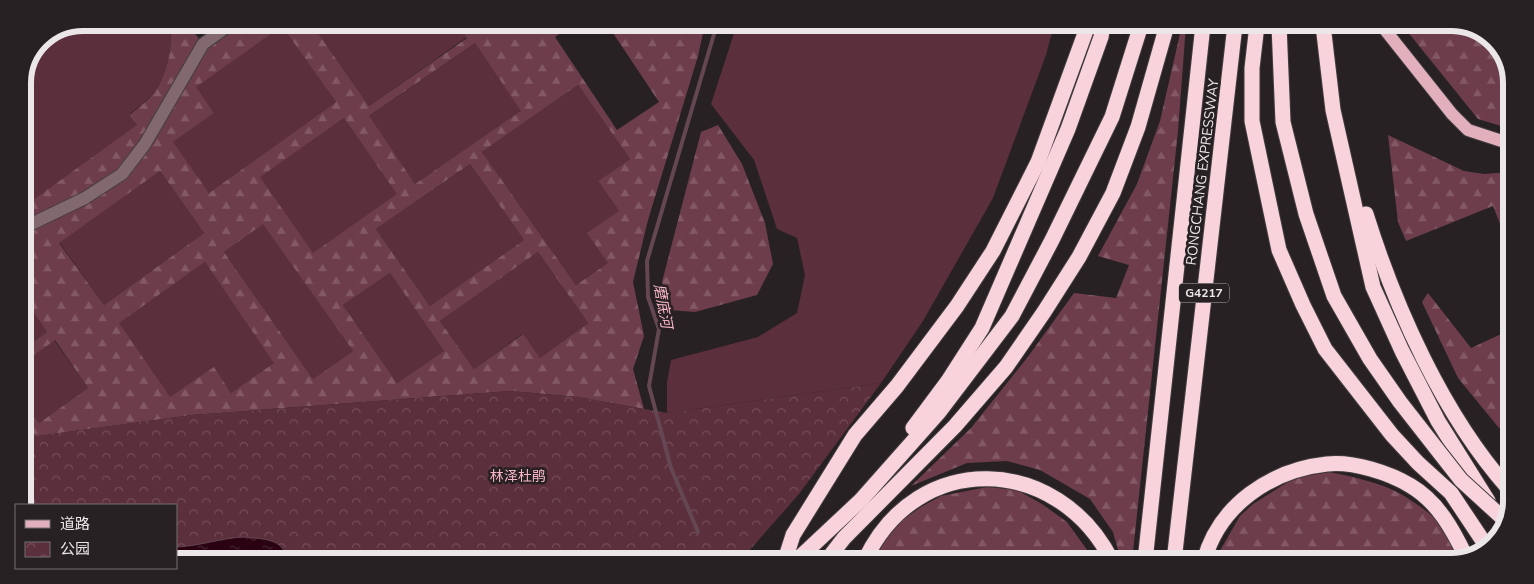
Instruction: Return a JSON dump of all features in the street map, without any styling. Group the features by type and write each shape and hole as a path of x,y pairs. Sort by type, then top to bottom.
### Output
{"highway":[{"path":"787,553 793,535 855,434 897,386 957,306 993,251 1038,162 1086,31"},
{"path":"861,500 948,381 982,328 1068,129 1101,31"},
{"path":"804,553 861,500 939,412 1012,316 1052,240 1112,117 1139,31"},
{"path":"832,553 844,538 955,426 1006,367 1044,312 1078,257 1113,193 1138,127 1165,31"},
{"name":"RONGCHANG EXPRESSWAY","path":"1146,553 1202,31"},
{"name":"RONGCHANG EXPRESSWAY","path":"1175,553 1234,31"},
{"path":"1256,31 1252,68 1252,121 1279,250 1303,305 1325,349 1392,435 1450,493 1484,541"},
{"path":"1279,31 1283,122 1306,214 1334,296 1370,359 1400,402 1461,480 1500,516"},
{"path":"1324,31 1333,110 1373,287 1402,351 1438,420 1500,518"},
{"path":"1333,110 1373,238 1406,322 1454,415 1503,481"},
{"path":"1206,553 1209,542 1227,513 1250,493 1289,472 1329,463 1373,469 1412,486 1434,504 1453,530 1463,551"},
{"path":"869,553 876,539 894,516 916,498 955,481 998,478 1024,484 1049,493 1073,509 1096,533 1107,553"}],"main road":[{"path":"1386,31 1452,114 1468,130 1503,141"}],"lane":[{"path":"31,224 85,198 122,174 145,144 203,44 221,31"}],"green space":[{"path":"83,31 170,31 169,58 164,75 156,90 130,114 138,125 31,201 32,73 40,54 54,40 63,35"},
{"path":"170,31 193,31 203,44 222,31 275,31 196,87 214,113 173,142 209,193 336,102 286,31 317,31 369,106 467,38 462,31 564,31 555,37 617,130 659,102 612,31 703,31 698,56 648,220 633,282 644,336 633,369 644,409 578,397 510,391 192,415 31,437 31,412 39,423 88,388 55,340 31,357 31,343 47,332 31,309 31,201 137,125 130,115 151,97 160,83 169,58","holes":["475,43 521,111 415,184 369,116","578,85 630,159 598,181 619,211 587,233 608,263 576,285 482,152","344,118 397,194 313,253 260,177","470,164 524,240 430,306 376,229","160,171 204,233 104,305 59,243","263,224 353,351 313,379 224,252","538,252 588,323 540,358 523,334 474,369 440,321","205,262 274,363 231,393 214,367 170,397 119,323","390,273 444,351 397,383 343,305"]},
{"path":"274,31 286,31 336,102 209,193 172,142 214,113 195,87"},
{"path":"317,31 463,31 467,37 369,106"},
{"path":"735,31 1052,31 1046,55 993,198 923,321 881,383 667,413 667,382 671,360 758,337 797,313 805,275 797,238 777,229 754,160 711,104"},
{"path":"1181,31 1186,31 1178,131 1133,553 1119,553 1113,532 1090,499 1040,470 1007,461 967,463 911,486 971,428 1027,358 1074,293 1116,298 1129,265 1098,256 1137,184 1160,121"},
{"path":"1407,31 1461,32 1482,42 1492,52 1502,73 1503,127 1478,119"},
{"path":"475,43 522,111 415,184 368,117"},
{"path":"578,85 630,159 598,181 619,211 608,263 576,285 482,152"},
{"path":"344,118 398,194 313,254 259,177"},
{"path":"718,125 742,164 765,223 773,264 757,295 695,312 670,310 662,282 701,132"},
{"path":"1388,135 1464,171 1484,174 1503,173 1503,231 1493,206 1406,241 1398,222"},
{"path":"470,164 524,240 430,306 376,229"},
{"path":"160,171 204,233 104,305 59,242"},
{"path":"263,223 353,351 313,379 224,252"},
{"path":"538,252 588,323 540,358 522,334 474,369 440,321"},
{"path":"205,262 275,363 231,393 214,368 170,398 118,323"},
{"path":"390,273 444,351 397,383 343,305"},
{"path":"1428,293 1471,348 1503,333 1503,428 1499,428 1458,378 1422,302"},
{"path":"31,309 47,332 31,343"},
{"path":"54,340 88,388 39,423 31,412 31,357"},
{"name":"林泽杜鹃","path":"881,383 799,494 747,553 178,553 178,504 31,504 31,437 192,415 510,391 578,397 667,413"},
{"path":"1329,472 1378,484 1393,490 1415,503 1436,519 1470,549 1451,553 1219,553 1240,516 1253,504 1294,478"},
{"path":"987,487 1017,490 1042,504 1067,522 1089,553 855,553 921,507 941,496"}],"water":[{"path":"244,537 264,539 277,543 285,553 178,553 178,547"}],"waterway":[{"name":"磨底河","path":"698,532 671,468 649,386 659,329 648,297 647,261 715,31"}]}
